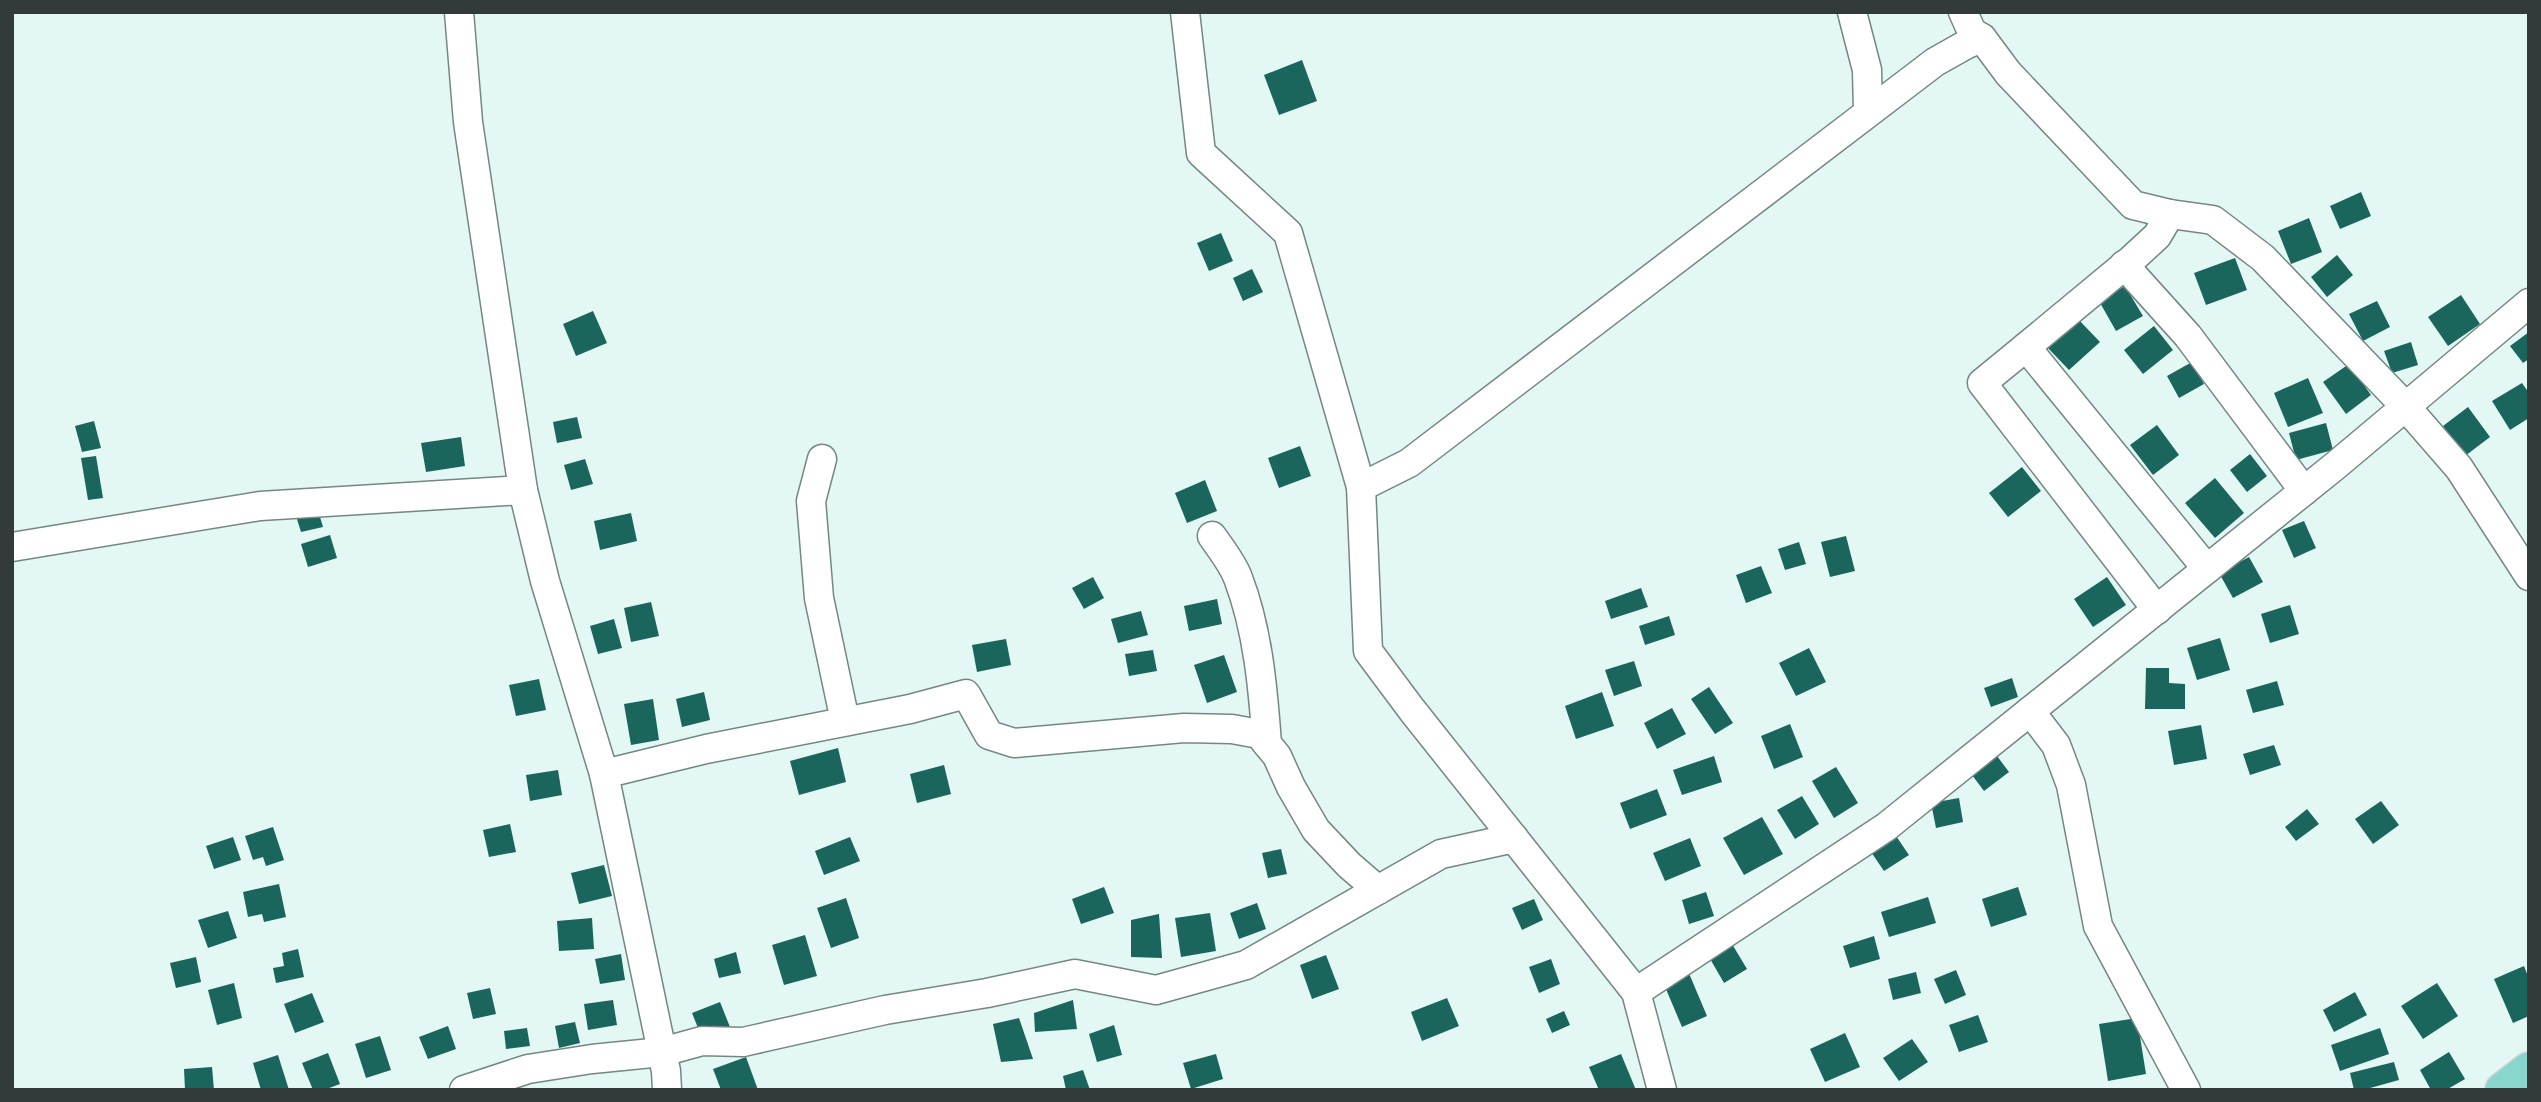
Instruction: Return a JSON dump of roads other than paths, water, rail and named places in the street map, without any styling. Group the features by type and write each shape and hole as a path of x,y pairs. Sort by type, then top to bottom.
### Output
{"main road":[{"path":"2503,1090 2529,1070"}],"street":[{"path":"459,12 468,122 523,491 545,581 604,774 662,1052 667,1090"},
{"path":"1185,12 1201,153 1288,233 1362,486 1368,651 1636,992 1662,1090"},
{"path":"1852,12 1867,69 1868,113"},
{"path":"1963,12 1972,32 1982,38 2008,73 2133,205 2213,220 2263,258 2406,407 2459,468 2529,576"},
{"path":"1362,486 1409,463 1935,62 1982,38"},
{"path":"2157,610 1982,383 2157,236 2170,214"},
{"path":"2124,265 2188,336 2304,491"},
{"path":"1636,992 1886,827 2304,491 2529,303"},
{"path":"2026,347 2207,569"},
{"path":"822,459 811,501 820,598 845,721"},
{"path":"12,547 260,506 523,491"},
{"path":"1212,536 1238,576 1254,638 1268,744"},
{"path":"604,774 706,749 911,709 966,694 989,735 1014,743 1184,728 1232,729 1259,734 1277,756 1315,830 1378,890"},
{"path":"2030,711 2056,745 2071,785 2098,926 2186,1090"},
{"path":"464,1090 528,1069 662,1052 702,1041 743,1042 885,1010 987,993 1075,974 1156,990 1247,965 1441,854 1514,838"}]}
